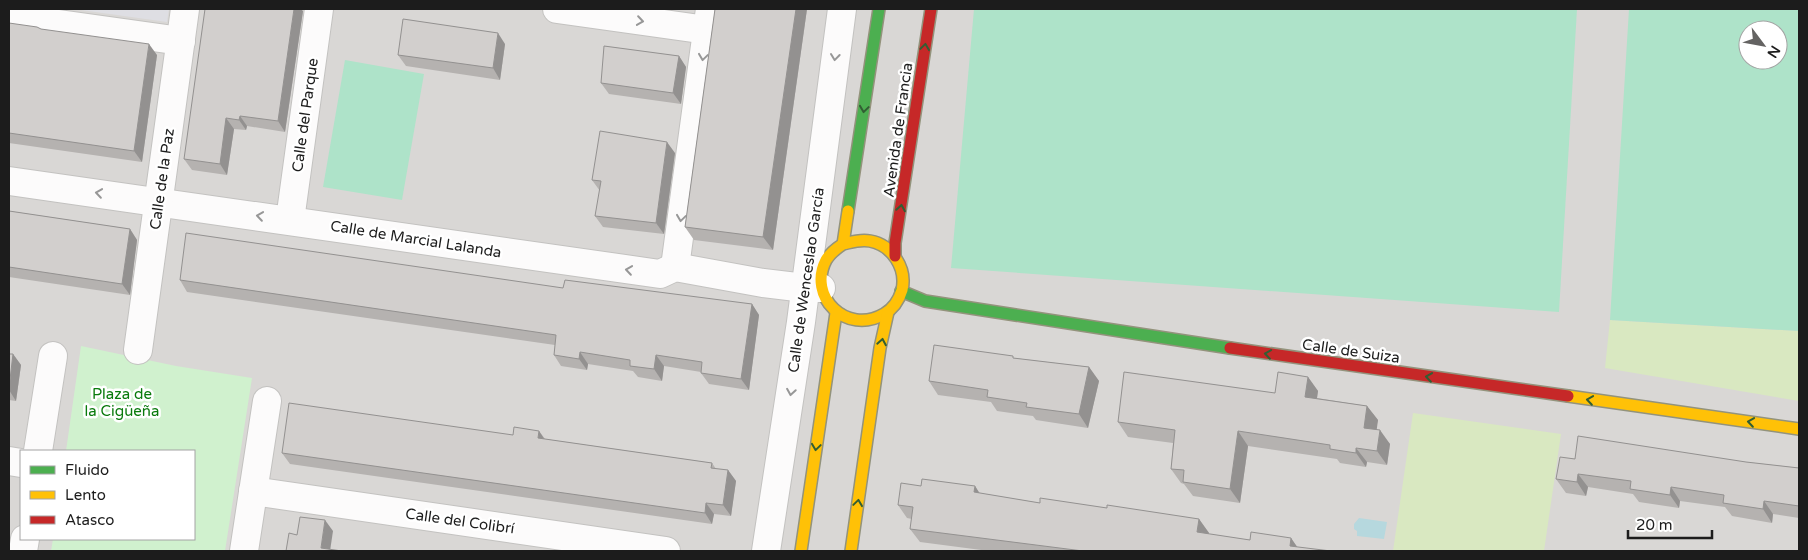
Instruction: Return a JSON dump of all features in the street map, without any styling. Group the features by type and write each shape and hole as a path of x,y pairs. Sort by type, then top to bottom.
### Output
{"street":[{"name":"Calle de la Paz","path":"138,350 185,9"},
{"name":"Calle del Parque","path":"290,220 319,9"},
{"path":"557,9 708,20 676,267"},
{"name":"Calle de Wenceslao García","path":"766,551 801,322 813,288 842,9"},
{"path":"843,244 879,9"},
{"name":"Avenida de Francia","path":"902,291 901,267 895,256 896,243 931,9"},
{"path":"9,17 52,16 181,41"},
{"name":"Calle de Marcial Lalanda","path":"9,181 660,274 676,267 813,288"},
{"path":"895,256 880,244 862,240 843,244 833,252 825,263 821,275 813,288 836,313 853,321 871,321 888,312 896,303 902,291"},
{"name":"Calle de Suiza","path":"902,291 925,301 1213,346 1799,429"},
{"path":"851,551 880,348 888,312"},
{"path":"801,551 836,313"},
{"path":"38,450 53,356"},
{"path":"244,551 267,401"},
{"name":"Calle del Colibrí","path":"253,491 666,551"}],"shaded area":[{"path":"9,9 1799,9 1799,551 9,551"},
{"path":"74,9 169,9 167,22"}],"green space":[{"path":"974,9 1577,9 1559,312 951,268"},
{"path":"1629,9 1799,9 1799,331 1610,320"},
{"path":"345,60 424,74 402,200 323,187"},
{"path":"1610,320 1799,331 1799,401 1605,368"},
{"name":"Plaza de la Cigüeña","path":"81,346 176,366 252,378 225,551 51,551 53,540 195,540 195,450 66,450"},
{"path":"1413,413 1561,434 1544,551 1393,551"}],"water":[{"path":"1359,518 1387,522 1384,539 1357,536 1354,524"}],"building":[{"path":"205,9 294,9 278,121 240,116 239,120 226,118 220,164 184,159"},
{"path":"715,9 796,9 763,237 685,227"},
{"path":"403,19 498,33 493,68 398,55"},
{"path":"9,23 149,44 134,151 9,133"},
{"path":"604,46 679,56 673,93 601,83"},
{"path":"600,131 667,142 656,223 595,216 601,181 592,180"},
{"path":"9,211 130,229 122,284 9,267"},
{"path":"186,233 563,288 565,280 752,304 741,379 701,373 702,362 656,355 654,369 630,366 630,360 580,352 579,359 554,355 556,335 180,280"},
{"path":"934,345 1013,356 1013,358 1089,367 1079,414 1026,407 1027,403 987,397 988,390 929,381"},
{"path":"9,354 13,354 9,388"},
{"path":"1124,372 1275,393 1278,372 1308,377 1305,397 1367,406 1364,428 1380,430 1377,451 1356,448 1356,453 1330,449 1330,445 1238,431 1230,489 1183,482 1184,470 1171,469 1175,430 1118,422"},
{"path":"289,403 513,435 514,427 539,431 538,438 712,463 711,468 728,470 723,505 706,503 705,513 282,453"},
{"path":"1578,436 1746,462 1799,468 1799,506 1764,501 1763,509 1723,503 1724,495 1671,487 1670,495 1630,489 1631,481 1578,474 1577,482 1556,479 1560,457 1575,459"},
{"path":"922,479 975,486 974,492 1040,503 1040,498 1107,508 1107,505 1199,519 1197,532 1250,540 1251,532 1291,538 1290,546 1331,551 1083,551 910,529 913,507 898,505 901,483 921,486"},
{"path":"300,517 325,520 321,548 342,551 286,551 289,533 297,535"}],"traffic: fast":[{"path":"848,211 879,9"},
{"path":"901,291 925,301 1230,348"}],"traffic: slow":[{"path":"843,244 859,241 878,243 891,252 896,259 902,274 902,290 895,304 884,314 870,319 856,320 844,316 834,309 826,299 822,287 821,274 826,260 843,244 848,211"},
{"path":"851,551 880,348 888,312"},
{"path":"801,551 836,313"},
{"path":"1568,396 1799,429"}],"traffic: jam":[{"path":"895,256 895,243 931,9"},
{"path":"1230,348 1568,396"}]}
